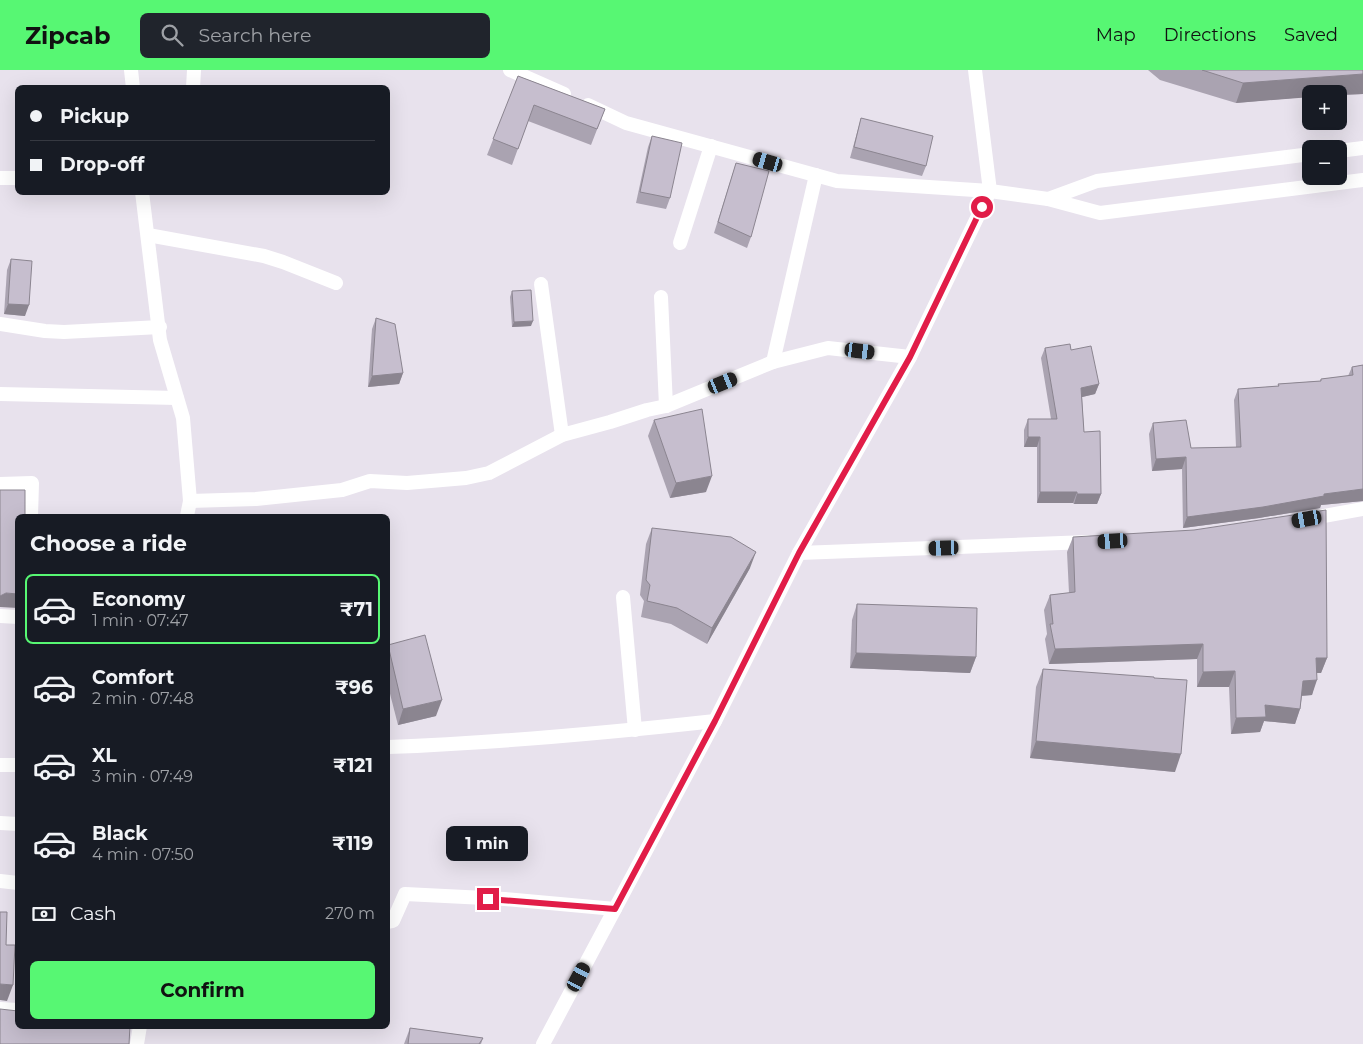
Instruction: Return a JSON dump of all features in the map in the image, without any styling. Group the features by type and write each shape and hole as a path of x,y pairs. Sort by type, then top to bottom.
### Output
{"street":[{"path":"131,70 133,85"},
{"path":"193,85 194,70"},
{"path":"510,70 626,123 837,181 990,191 1048,198 1100,213 1363,180"},
{"path":"543,1044 715,721 799,553 910,357 990,191 975,70"},
{"path":"680,243 711,146"},
{"path":"1347,150 1363,148"},
{"path":"1048,198 1097,181 1302,155"},
{"path":"773,362 816,175"},
{"path":"0,178 15,178"},
{"path":"142,195 160,327 160,340 183,418 190,501 188,514"},
{"path":"148,235 264,256 336,283"},
{"path":"541,284 562,435"},
{"path":"661,298 666,406"},
{"path":"0,324 64,332 160,327"},
{"path":"190,501 256,499 342,490 370,481 407,483 466,478 488,473 531,449 562,435 666,406 773,362 828,348 910,357"},
{"path":"0,394 176,398"},
{"path":"0,484 32,483 31,514"},
{"path":"1296,521 1363,509"},
{"path":"799,553 1102,542"},
{"path":"623,597 635,730"},
{"path":"0,616 15,617"},
{"path":"390,747 475,743 635,730 715,721"},
{"path":"0,765 15,765"},
{"path":"0,823 15,824"},
{"path":"0,881 15,882"},
{"path":"390,922 393,922 404,894 615,909"},
{"path":"0,1009 15,1010"},
{"path":"137,1044 140,1029"}],"building":[{"path":"1202,70 1363,70 1363,74 1243,83"},
{"path":"518,76 605,109 597,129 534,105 518,149 493,139"},
{"path":"861,118 933,136 926,166 854,147"},
{"path":"652,136 682,143 670,198 640,192"},
{"path":"736,163 769,171 751,237 718,222"},
{"path":"11,259 32,261 29,305 8,304"},
{"path":"531,290 533,321 514,322 512,291"},
{"path":"376,318 395,324 403,373 372,376"},
{"path":"1070,344 1071,350 1091,346 1099,384 1081,388 1084,432 1100,431 1101,494 1040,492 1040,437 1028,437 1028,419 1057,419 1045,348"},
{"path":"1363,365 1363,489 1324,494 1324,496 1263,507 1187,517 1186,457 1156,459 1153,423 1186,420 1191,448 1241,447 1238,389 1321,381 1321,379 1353,375 1352,367"},
{"path":"702,409 712,476 676,483 654,420"},
{"path":"0,490 25,490 25,514 15,514 15,594 6,593 0,596"},
{"path":"1326,510 1327,658 1316,658 1317,680 1303,681 1300,709 1265,705 1266,717 1236,718 1235,671 1203,672 1203,644 1055,649 1050,624 1053,624 1050,595 1075,592 1073,537 1194,530"},
{"path":"652,528 731,537 756,552 712,628 677,608 647,601 650,585 646,580"},
{"path":"857,604 977,608 976,657 856,653"},
{"path":"425,635 442,700 403,709 390,654 390,644"},
{"path":"1043,669 1187,680 1181,754 1036,741"},
{"path":"0,912 7,912 6,945 15,945 13,985 0,984"},
{"path":"0,1009 15,1011 15,1029 130,1029 129,1044 0,1044"},
{"path":"410,1028 483,1038 479,1044 408,1044"}],"route":[{"path":"488,899 615,909 715,721 799,553 910,357 982,207"}]}
